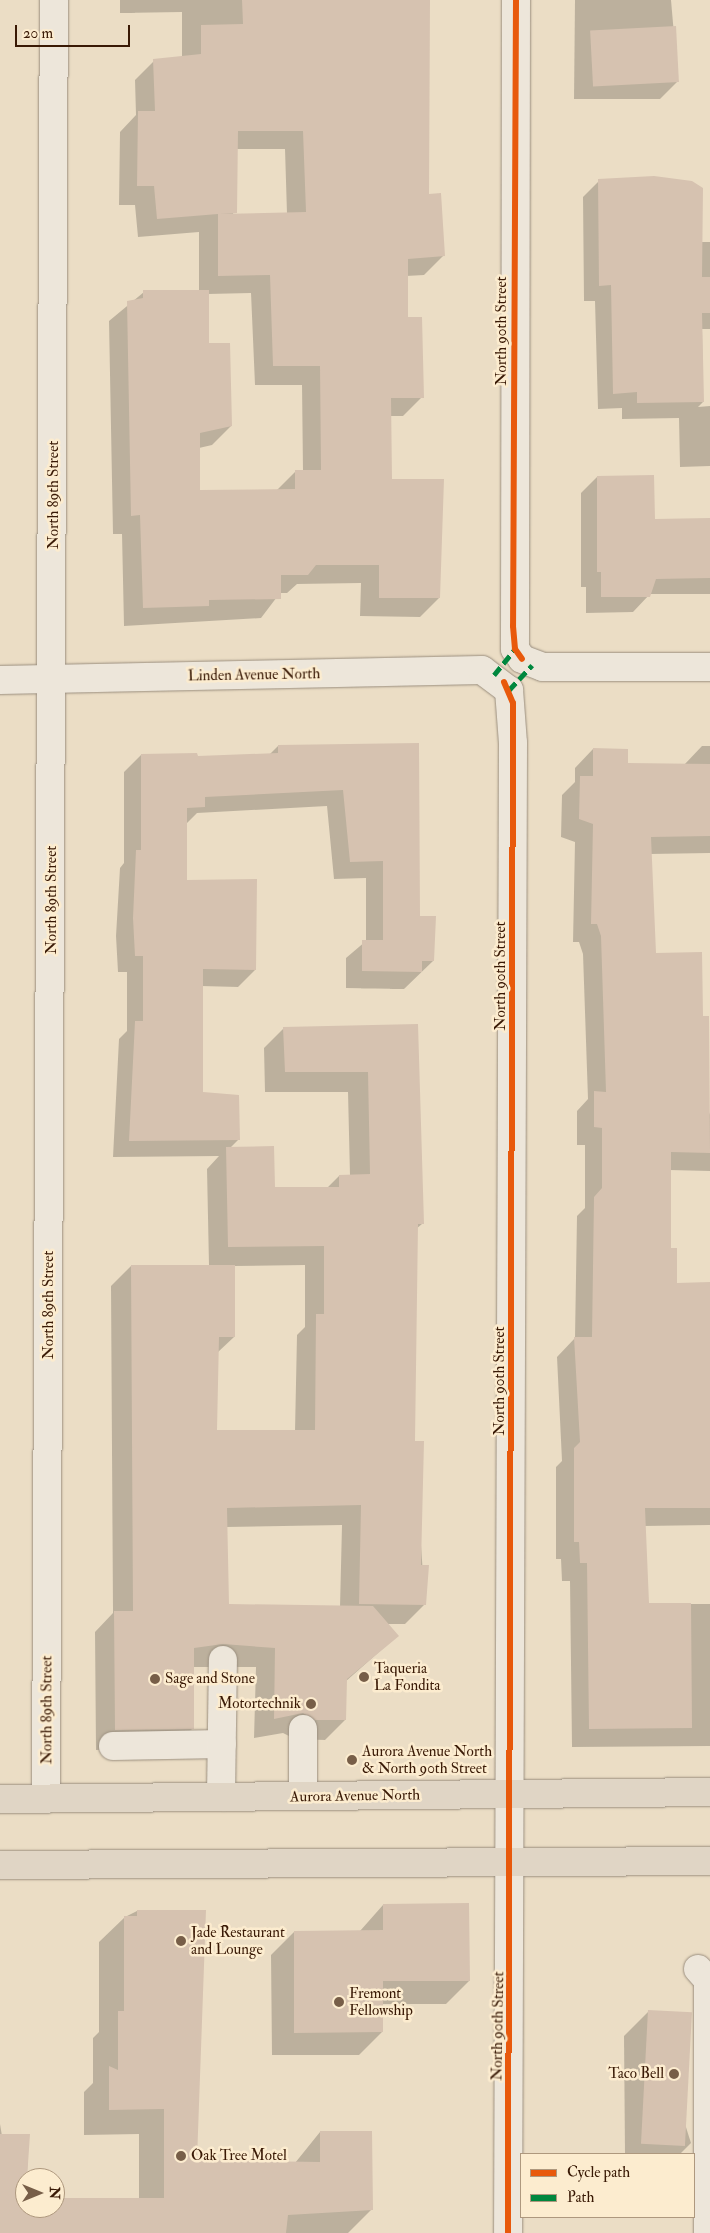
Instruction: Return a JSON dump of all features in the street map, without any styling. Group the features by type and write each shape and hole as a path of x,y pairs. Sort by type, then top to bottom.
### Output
{"highway":[{"name":"Aurora Avenue North","path":"0,1799 710,1792"},
{"path":"0,1865 710,1861"}],"street":[{"name":"North 89th Street","path":"46,1799 54,680 54,0"},
{"name":"North 90th Street","path":"516,0 513,626 515,649 522,659 543,667 710,667"},
{"name":"Linden Avenue North","path":"0,680 482,670 504,682"},
{"name":"North 90th Street","path":"504,682 513,703 512,1794 508,2233"},
{"path":"221,1797 223,1660"},
{"path":"302,1729 302,1796"},
{"path":"113,1746 222,1744"},
{"path":"698,1969 708,1980 708,2233"}],"building":[{"path":"242,0 430,0 429,194 441,193 445,256 408,259 408,317 422,317 424,398 391,398 392,479 444,479 440,598 379,598 379,565 316,565 308,575 281,575 281,599 209,600 209,606 143,608 140,515 131,516 127,301 143,298 143,290 209,290 209,343 230,343 232,426 200,433 200,490 295,489 295,470 321,470 320,366 273,366 270,275 218,276 218,214 157,219 154,186 137,186 138,111 155,111 153,59 201,54 201,25 243,24","holes":["238,131 303,131 306,212 220,214 237,213"]},
{"path":"676,26 679,82 593,86 590,31"},
{"path":"654,176 692,181 703,188 702,277 710,277 710,313 702,313 704,402 637,403 637,392 613,394 611,285 599,286 598,179"},
{"path":"654,475 655,519 710,518 710,578 656,579 650,597 601,597 601,572 597,572 597,476"},
{"path":"419,743 420,916 436,916 434,961 422,961 422,972 362,971 362,940 383,940 383,861 350,862 343,790 205,797 205,807 187,808 187,880 257,879 256,970 203,969 203,1092 239,1095 240,1140 129,1141 135,1021 143,1021 143,956 135,956 133,918 136,850 141,850 141,754 197,753 198,756 278,753 278,745"},
{"path":"593,748 628,749 628,763 710,764 710,836 651,837 656,953 702,952 703,1016 709,1016 710,1153 671,1152 671,1248 677,1248 677,1283 710,1282 710,1508 645,1508 649,1603 691,1603 692,1728 589,1729 587,1563 580,1563 579,1542 574,1542 574,1448 580,1442 574,1337 592,1337 594,1197 602,1188 602,1128 594,1127 594,1091 606,1092 601,936 597,924 591,924 593,824 579,819 580,776 593,776"},
{"path":"418,1024 424,1224 418,1224 415,1441 424,1441 421,1565 429,1565 426,1605 359,1604 361,1505 227,1508 229,1604 373,1606 399,1636 347,1679 346,1720 315,1720 303,1713 274,1719 275,1648 223,1644 194,1648 194,1729 115,1730 114,1611 133,1611 131,1265 235,1265 235,1337 219,1337 217,1430 315,1430 316,1314 324,1314 324,1246 228,1247 226,1147 274,1146 275,1187 339,1187 339,1175 370,1174 368,1072 285,1072 283,1027"},
{"path":"469,1903 470,1981 383,1981 383,2032 294,2033 294,1931 383,1930 383,1904"},
{"path":"137,1910 206,1910 197,2160 320,2162 320,2131 372,2131 373,2210 288,2215 286,2233 0,2233 0,2134 30,2134 28,2168 15,2168 15,2218 65,2218 65,2198 164,2198 164,2109 109,2110 109,2066 118,2070 118,2011 124,2011 124,1916 137,1916"},
{"name":"Taco Bell","path":"648,2010 692,2012 685,2146 641,2144"}],"marked path":[{"path":"494,675 515,649"},
{"path":"509,690 532,665"}],"cycle path":[{"path":"516,0 513,626 515,649 522,659"},
{"path":"504,682 513,703 508,2233"}],"place":[{"name":"Taqueria La Fondita","path":"364,1677"},
{"name":"Sage and Stone","path":"155,1679"},
{"name":"Motortechnik","path":"311,1704"},
{"name":"Aurora Avenue North & North 90th Street","path":"352,1760"},
{"name":"Jade Restaurant and Lounge","path":"181,1941"},
{"name":"Fremont Fellowship","path":"339,2002"},
{"name":"Taco Bell","path":"674,2074"},
{"name":"Oak Tree Motel","path":"181,2156"}]}
